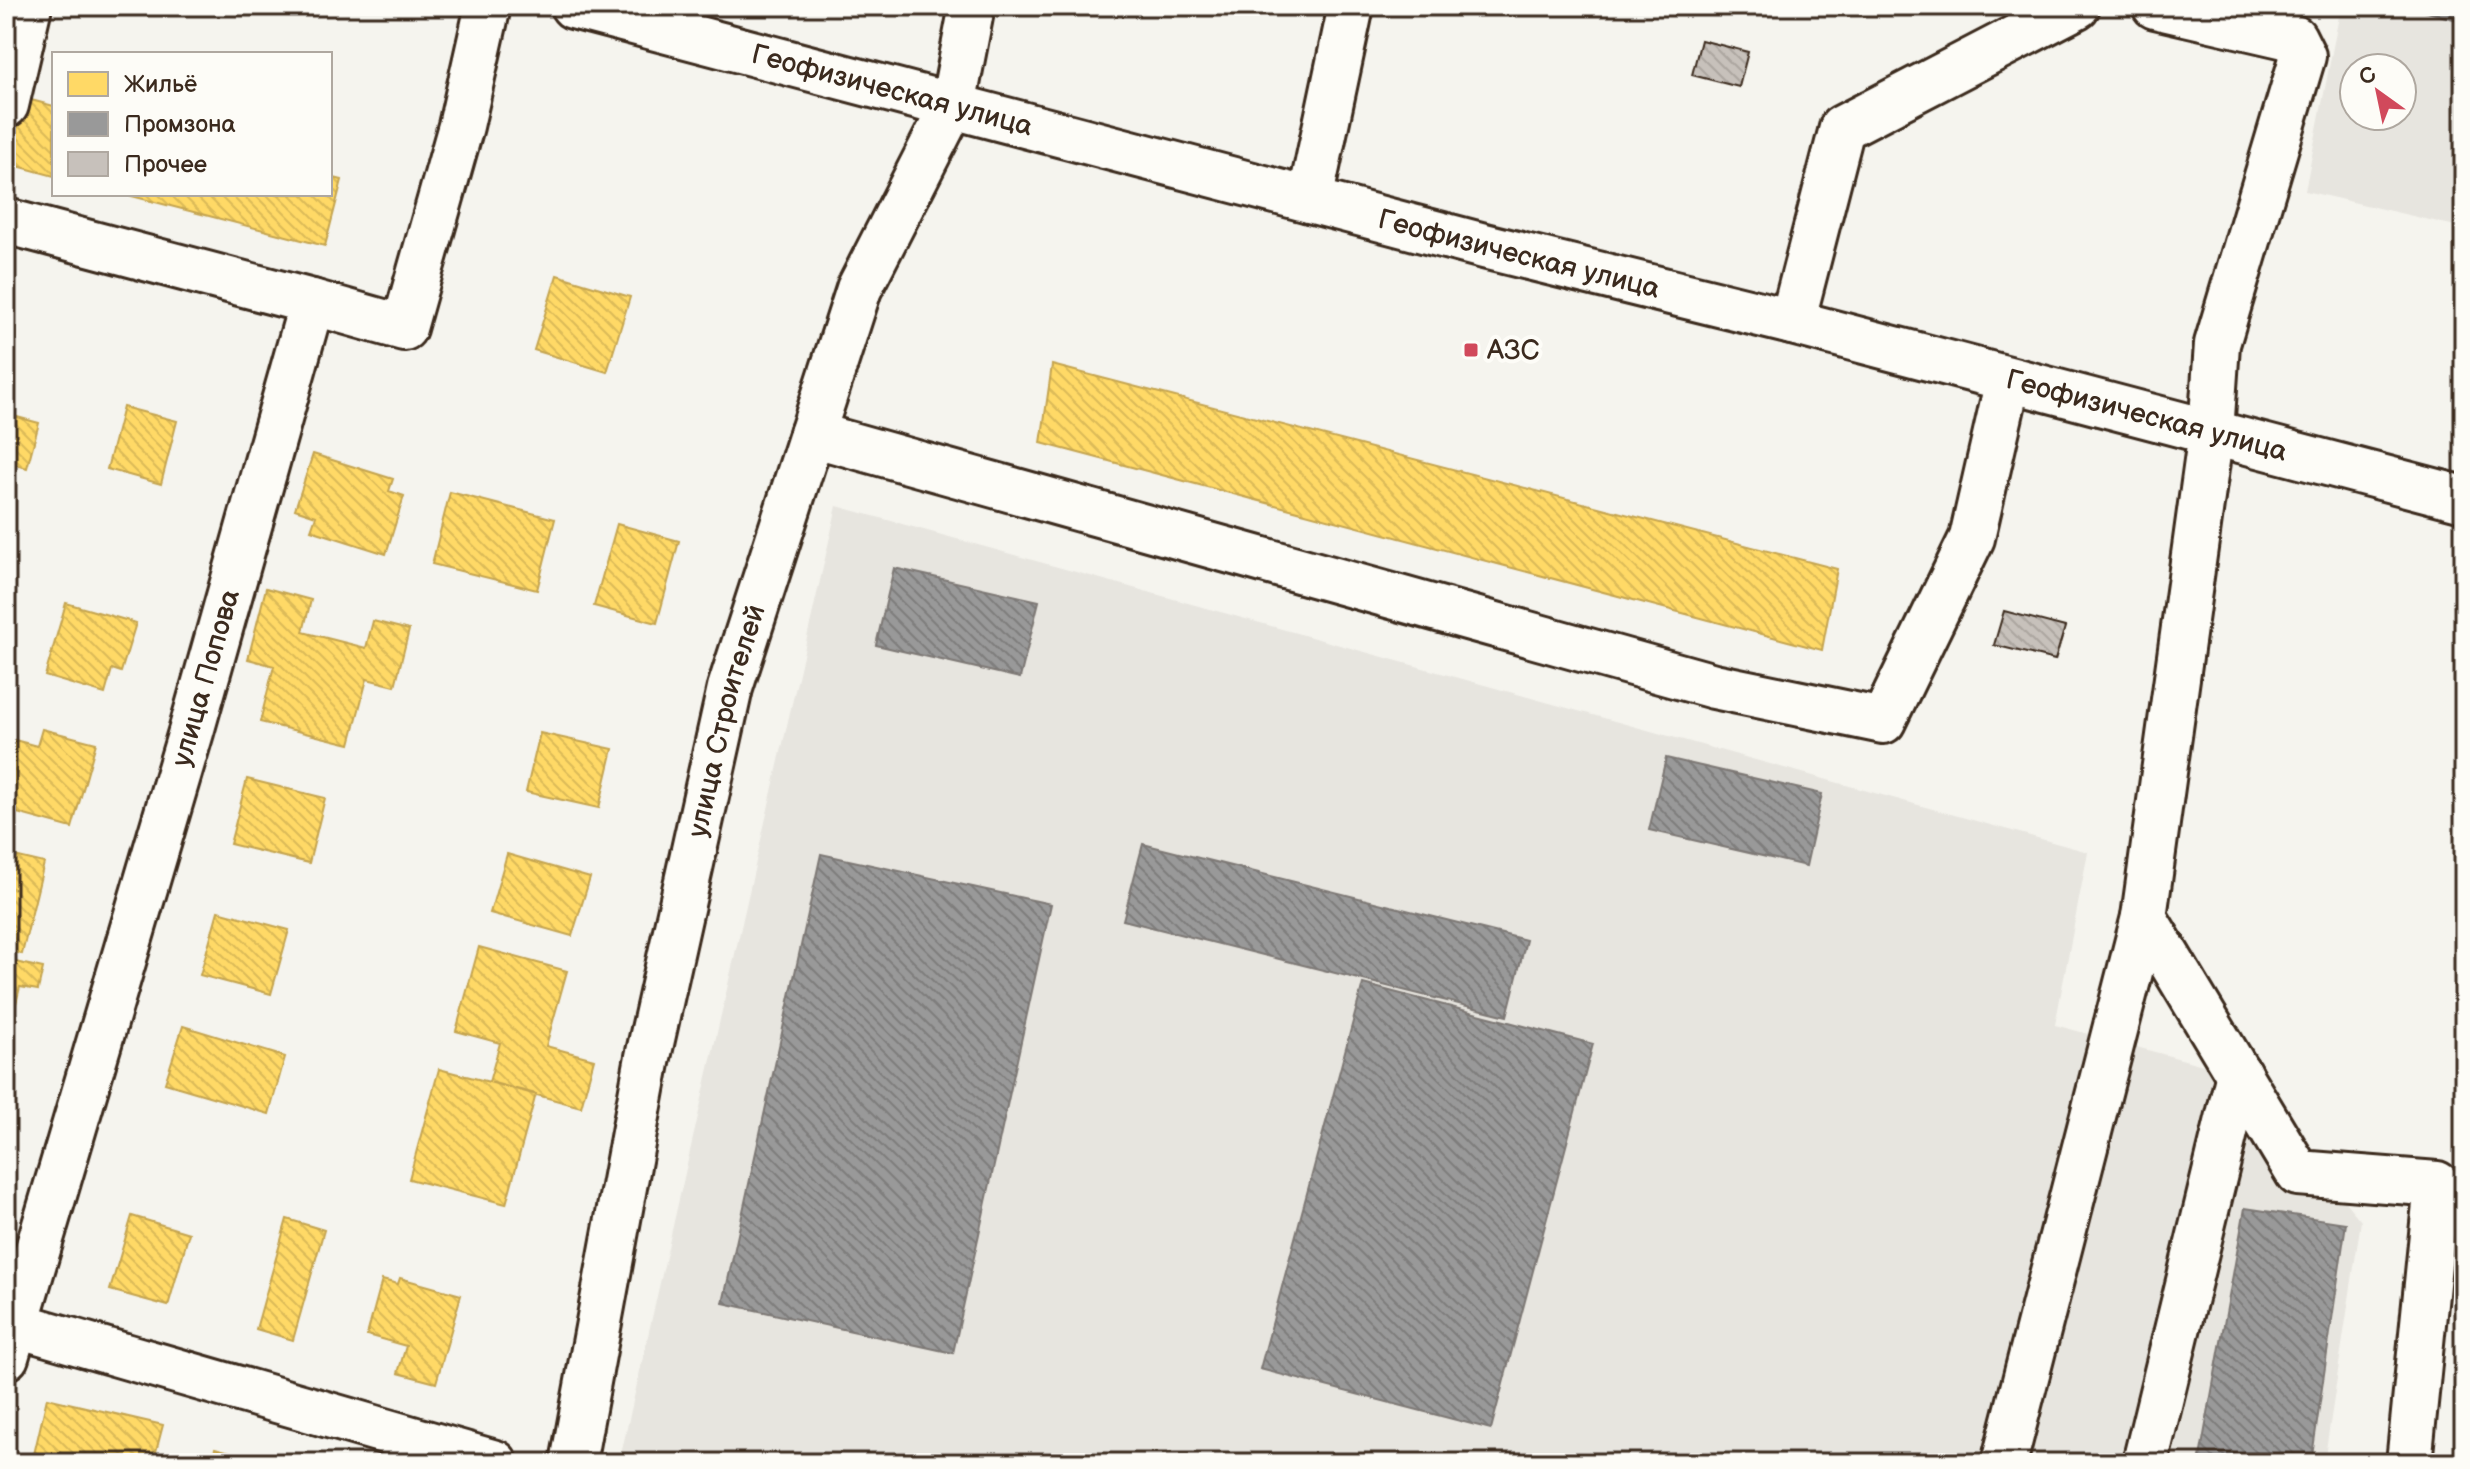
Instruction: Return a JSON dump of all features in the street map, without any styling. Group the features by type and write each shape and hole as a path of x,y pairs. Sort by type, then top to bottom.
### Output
{"street":[{"path":"6,105 29,6"},
{"path":"6,221 404,328 461,126 488,6"},
{"name":"Геофизическая улица","path":"573,6 1484,246 1792,322 2464,499"},
{"name":"улица Строителей","path":"573,1463 648,1057 730,688 859,289 953,105 972,6"},
{"path":"1310,200 1351,6"},
{"path":"1792,322 1842,128 2077,6"},
{"path":"2004,1463 2144,917 2211,432 2217,344 2303,56 2298,22 2155,6"},
{"name":"улица Попова","path":"10,1341 186,747 312,302"},
{"path":"812,434 1714,686 1883,721 1972,538 2008,380"},
{"path":"2144,917 2298,1173 2437,1184 2409,1463"},
{"path":"2145,1463 2239,1074"},
{"path":"10,1341 495,1463"}],"shaded area":[{"path":"2341,6 2464,6 2464,228 2305,191"},
{"path":"837,506 2088,852 2055,1025 2240,1075 2361,1221 2324,1463 619,1463"}],"building: Жильё":[{"path":"12,95 52,105 52,175 6,163 6,116"},
{"path":"332,178 342,180 325,246 132,196 332,196"},
{"path":"557,275 630,297 607,372 534,350"},
{"path":"1052,365 1837,569 1822,650 1041,443"},
{"path":"123,407 177,421 161,484 107,469"},
{"path":"6,414 39,423 27,468 10,463 6,478"},
{"path":"313,454 393,479 389,491 404,496 386,554 311,530 316,516 295,509"},
{"path":"450,492 555,519 537,590 432,564"},
{"path":"617,524 679,541 657,623 594,606"},
{"path":"266,588 311,600 303,632 366,648 373,621 409,630 395,686 367,679 350,744 260,722 274,666 248,659"},
{"path":"66,603 136,623 121,672 112,669 105,694 45,676"},
{"path":"42,729 96,743 72,828 6,810 6,755 11,739 37,746"},
{"path":"540,733 613,749 599,808 526,792"},
{"path":"247,779 325,798 309,863 230,844"},
{"path":"6,854 44,863 22,954 6,950"},
{"path":"507,854 590,878 572,936 490,913"},
{"path":"218,911 289,930 271,994 200,975"},
{"path":"479,947 567,971 546,1046 594,1059 581,1107 489,1082 500,1043 456,1031"},
{"path":"6,960 43,968 38,990 20,987 6,1045"},
{"path":"183,1026 285,1057 269,1114 165,1083"},
{"path":"439,1069 536,1094 506,1204 409,1179"},
{"path":"132,1216 189,1233 168,1306 110,1290"},
{"path":"287,1219 324,1230 293,1340 256,1329"},
{"path":"400,1278 461,1295 436,1383 398,1373 406,1346 367,1335 382,1280 398,1284"},
{"path":"47,1398 163,1425 153,1463 32,1463"},
{"path":"215,1448 271,1463 211,1463"}],"building: Промзона":[{"path":"2405,6 2464,6 2464,12 2461,21"},
{"path":"894,568 1039,601 1020,678 876,645"},
{"path":"1666,758 1822,794 1806,866 1649,830"},
{"path":"1143,844 1526,940 1507,1016 1123,920"},
{"path":"821,854 1051,904 953,1353 723,1303"},
{"path":"1363,984 1593,1044 1491,1429 1260,1369"},
{"path":"2245,1208 2346,1223 2311,1463 2199,1463"}],"building: Прочее":[{"path":"1701,40 1748,52 1739,87 1692,75"},
{"path":"2004,611 2065,627 2055,660 1994,645"}],"place":[{"name":"АЗС","path":"1471,350"}]}
